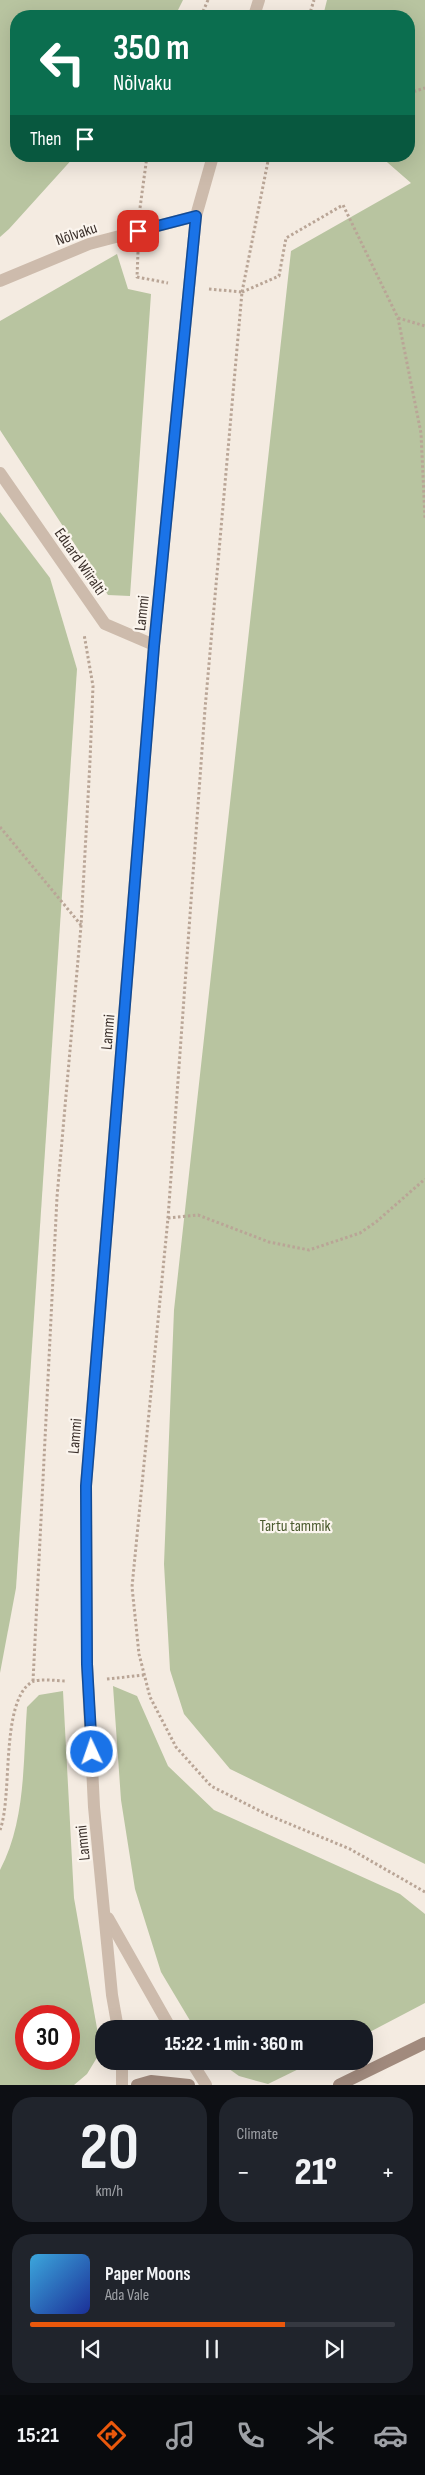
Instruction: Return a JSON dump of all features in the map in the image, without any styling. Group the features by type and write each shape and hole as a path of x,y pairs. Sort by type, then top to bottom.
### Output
{"main road":[{"path":"339,2085 425,2043"},
{"path":"137,2085 151,2081 181,2082 189,2085"}],"street":[{"name":"Lammi","path":"116,2020 112,1995 106,1914 94,1807 87,1664 86,1486 154,646 196,216 211,162"},
{"name":"Nõlvaku","path":"0,281 89,244 196,216"},
{"name":"Eduard Wiiralti","path":"0,473 105,624 154,646"},
{"name":"Lammi","path":"106,1914 166,2020"},
{"path":"122,2070 122,2085"},
{"path":"197,2070 206,2085"}],"path":[{"path":"146,162 138,231 137,277 189,286 242,292 279,276 286,238 343,205 398,318 421,433 425,519"},
{"path":"268,162 242,292 206,699 168,1218 132,1587 139,1654 150,1697 176,1746 211,1786 268,1815 350,1849 425,1892"},
{"path":"398,318 425,326"},
{"path":"0,1830 11,1716 20,1691 33,1681 58,1197 82,926 93,686 82,627"},
{"path":"0,827 82,926"},
{"path":"168,1218 198,1215 269,1242 309,1250 360,1233 376,1222 425,1179"}],"green space":[{"path":"0,0 183,0 178,10 10,10 10,162 70,162 0,237"},
{"name":"Tartu tammik","path":"327,0 425,0 425,1864 230,1769 184,1714 170,1670 164,1564 174,1310 291,251 411,183 387,162 415,162 415,10 324,10"},
{"path":"117,254 128,289 151,294 130,596 108,595 0,430 0,321"},
{"path":"0,512 50,578 77,669 16,1588 0,1673"},
{"path":"113,1686 137,1696 168,1766 214,1810 400,1894 425,1914 425,2003 373,2030 373,2020 190,2020 161,1972 135,1889 121,1800"},
{"path":"63,1691 74,1898 96,2020 95,2061 87,2074 74,2085 0,2085 0,1870 15,1831 19,1811 24,1769 27,1707 39,1695"},
{"path":"231,2070 297,2070 268,2084 239,2076"}],"route":[{"path":"92,1752 87,1664 86,1486 154,646 196,216 138,231"}]}
